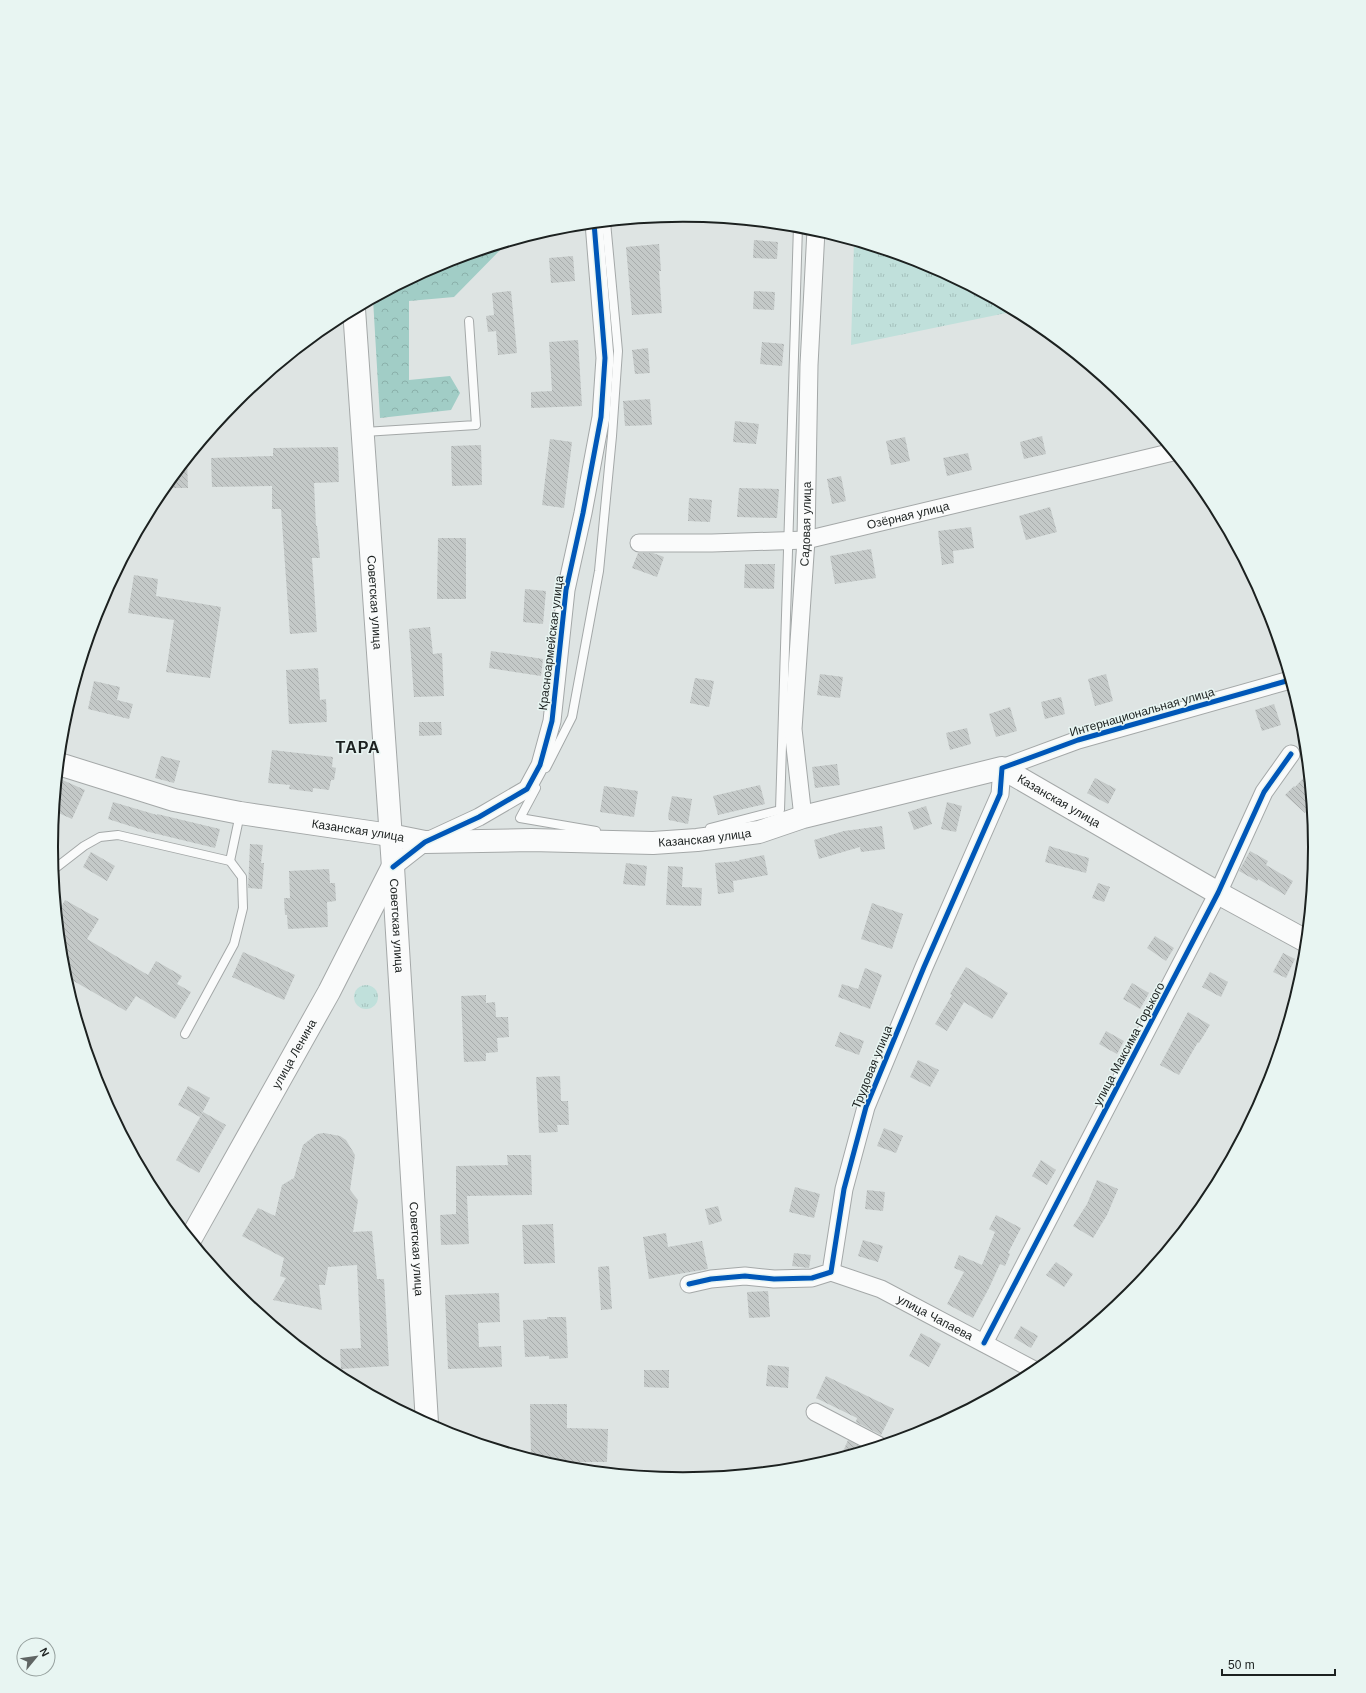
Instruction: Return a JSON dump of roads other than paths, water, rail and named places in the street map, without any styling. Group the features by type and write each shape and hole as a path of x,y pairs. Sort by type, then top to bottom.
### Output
{"main road":[{"name":"Советская улица","path":"354,315 393,867 427,1416"},
{"name":"Казанская улица","path":"63,765 174,800 240,813 390,835 426,842 531,840 653,843 690,841 759,832 803,817 1002,768 1218,893 1301,938"},
{"name":"улица Ленина","path":"193,1234 330,992 393,867"}],"street":[{"name":"Красноармейская улица","path":"393,867 426,842 479,817 527,789 540,765 552,722 566,590 583,513 601,417 605,358 594,228"},
{"name":"Садовая улица","path":"803,817 793,729 797,540 810,365 816,236"},
{"name":"Озёрная улица","path":"639,543 712,543 797,540 1168,453"},
{"name":"Интернациональная улица","path":"1002,768 1078,740 1286,681"},
{"name":"улица Максима Горького","path":"984,1343 1218,893 1264,792 1291,754"},
{"name":"Трудовая улица","path":"831,1272 844,1189 866,1107 924,967 1000,794 1002,768"},
{"path":"690,1284 711,1279 745,1276 774,1279 812,1278 831,1272"},
{"name":"улица Чапаева","path":"831,1272 881,1289 1029,1366"},
{"path":"815,1412 872,1442"}],"lane":[{"path":"606,226 618,351 612,436 599,571 572,717 520,818 591,831 606,832"},
{"path":"665,834 687,834 780,810 797,540 798,233"},
{"path":"363,432 476,425 469,321"},
{"path":"230,861 240,813"},
{"path":"58,866 84,846 100,837 118,835 230,861 236,867 242,877 243,908 234,944 185,1034"}],"district":[{"name":"ТАРА","path":"358,747"}]}
